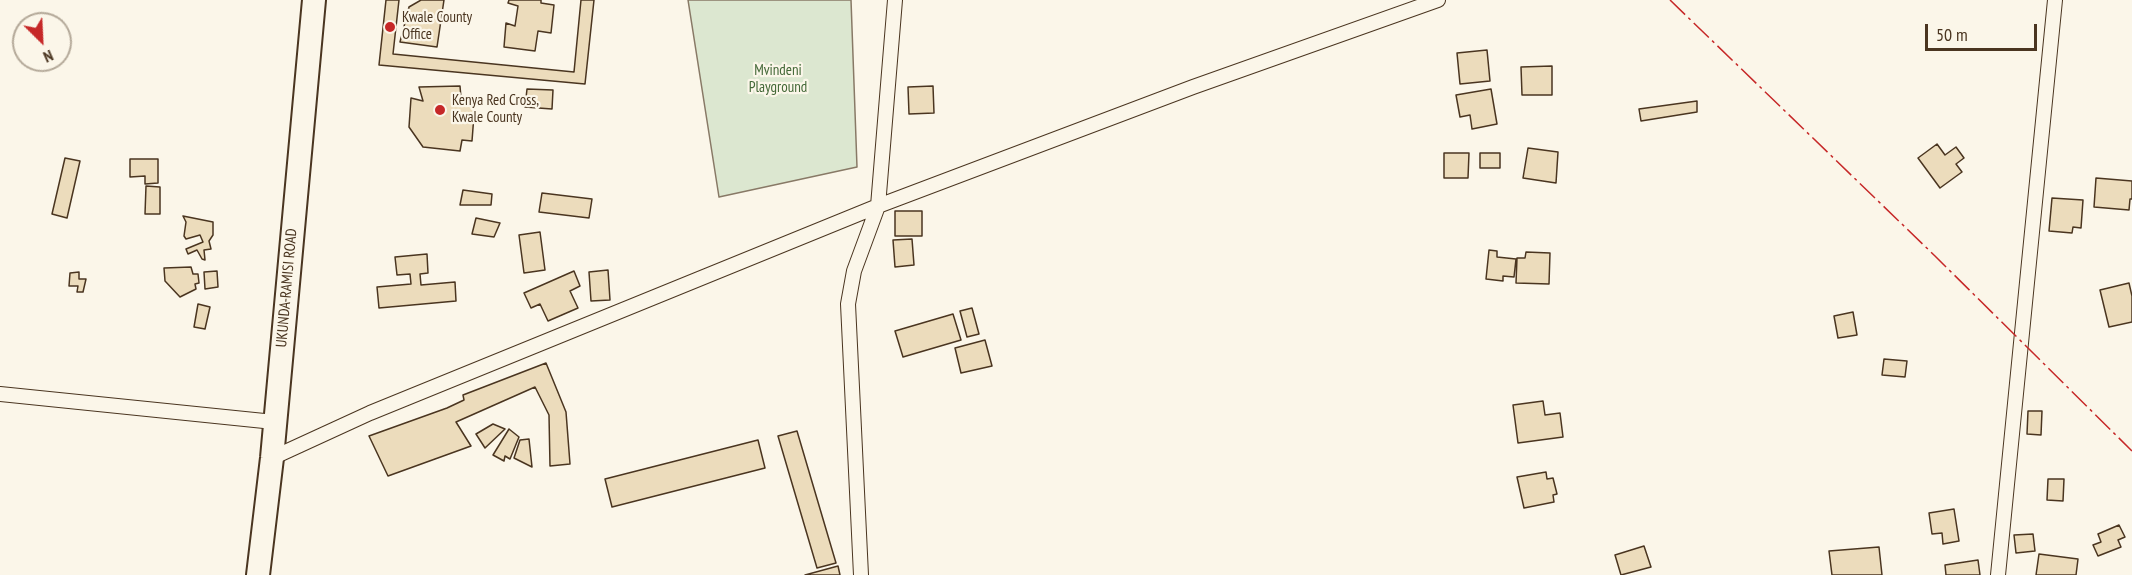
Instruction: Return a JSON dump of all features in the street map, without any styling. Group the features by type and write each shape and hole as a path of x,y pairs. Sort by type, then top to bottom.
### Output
{"highway":[{"name":"UKUNDA-RAMISI ROAD","path":"258,575 272,458 314,0"}],"street":[{"path":"861,575 848,304 854,271 878,206 895,0"},
{"path":"272,458 370,413 878,206 1193,87 1438,0"},
{"path":"1998,575 2055,0"},
{"path":"0,394 274,422"}],"green space":[{"name":"Mvindeni Playground","path":"688,0 851,0 857,167 719,197"}],"building":[{"name":"Kwale County Office","path":"386,0 399,0 393,54 574,72 581,0 594,0 585,84 379,65"},
{"path":"421,0 444,0 437,47 400,42 409,7"},
{"path":"509,0 541,0 541,3 554,5 551,33 538,31 535,51 504,47 506,23 515,26 518,6 508,3"},
{"path":"1487,50 1490,81 1460,84 1457,53"},
{"path":"1552,66 1552,95 1522,95 1521,67"},
{"path":"460,86 461,98 475,102 472,141 462,140 460,151 423,147 409,127 411,98 423,101 419,87"},
{"path":"933,86 934,113 909,114 908,87"},
{"path":"527,89 553,90 552,109 525,107"},
{"path":"1491,89 1497,124 1472,129 1470,115 1460,117 1456,95"},
{"path":"1697,101 1697,112 1641,121 1639,109"},
{"path":"1937,144 1945,155 1956,147 1964,158 1956,164 1962,172 1940,188 1918,158"},
{"path":"1528,148 1558,152 1556,183 1523,178"},
{"path":"1444,153 1469,153 1468,178 1444,178"},
{"path":"1480,153 1500,153 1500,168 1480,168"},
{"path":"65,158 80,161 67,218 52,214"},
{"path":"130,159 158,159 158,183 145,184 145,176 130,177"},
{"path":"2096,178 2132,181 2132,199 2130,199 2129,210 2094,207"},
{"path":"146,186 160,187 160,214 145,214"},
{"path":"463,190 492,194 491,205 460,205"},
{"path":"542,193 592,199 589,218 539,212"},
{"path":"2052,198 2083,200 2081,228 2073,227 2072,233 2049,231"},
{"path":"895,211 922,211 922,236 895,236"},
{"path":"183,216 213,222 213,235 209,241 211,249 204,250 205,260 197,250 188,254 186,249 203,242 200,235 186,239 184,236 186,222"},
{"path":"476,218 500,223 494,237 472,234"},
{"path":"540,232 545,270 524,273 519,235"},
{"path":"912,239 914,265 895,267 893,240"},
{"path":"1489,250 1497,251 1497,257 1516,259 1514,277 1503,276 1503,281 1486,279"},
{"path":"1526,252 1550,253 1549,284 1516,283 1517,258 1525,258"},
{"path":"427,254 428,273 420,274 421,285 455,282 456,301 379,308 377,287 411,284 410,274 397,275 395,257"},
{"path":"191,267 193,274 198,274 199,283 195,284 196,289 180,297 165,281 164,268"},
{"path":"608,270 610,300 591,301 589,272"},
{"path":"217,271 218,287 205,289 204,272"},
{"path":"574,271 580,286 570,291 578,308 548,321 540,304 531,308 524,293"},
{"path":"79,272 79,279 86,279 83,292 77,292 78,286 69,286 70,273"},
{"path":"2129,283 2132,296 2132,322 2109,327 2100,290"},
{"path":"198,304 210,307 205,329 194,327"},
{"path":"972,308 979,334 967,337 960,311"},
{"path":"1853,312 1857,335 1838,338 1834,316"},
{"path":"953,314 961,340 903,357 895,331"},
{"path":"985,340 992,366 961,373 955,348"},
{"path":"1884,359 1907,361 1905,377 1882,375"},
{"path":"546,363 566,412 570,464 550,466 549,415 535,387 456,422 471,446 388,476 369,436 447,408 464,400 463,395"},
{"path":"1543,401 1545,415 1560,413 1563,437 1518,443 1513,405"},
{"path":"2028,411 2042,411 2041,435 2027,434"},
{"path":"493,424 505,429 485,448 476,434"},
{"path":"509,429 519,437 510,459 505,456 504,461 493,455"},
{"path":"797,431 836,563 817,568 778,436"},
{"path":"529,439 532,467 514,458 520,440"},
{"path":"758,440 765,468 612,507 605,479"},
{"path":"1546,472 1547,479 1553,478 1557,494 1553,495 1554,502 1524,508 1517,477"},
{"path":"2048,479 2064,479 2063,501 2047,500"},
{"path":"1954,509 1959,541 1943,544 1942,533 1932,534 1929,513"},
{"path":"2119,525 2125,537 2118,540 2121,547 2098,556 2093,545 2101,542 2098,534"},
{"path":"2033,534 2035,551 2016,553 2014,535"},
{"path":"1644,546 1651,567 1621,575 1615,555"},
{"path":"1879,547 1882,575 1832,575 1829,551"},
{"path":"2039,554 2078,559 2076,575 2036,575"},
{"path":"1978,560 1980,575 1946,575 1945,565"},
{"path":"838,566 840,575 805,575"}],"power":[{"path":"1670,0 1935,256 2132,451"}],"place":[{"name":"Kwale County Office","path":"390,27"},
{"name":"Kenya Red Cross, Kwale County","path":"440,110"}]}
